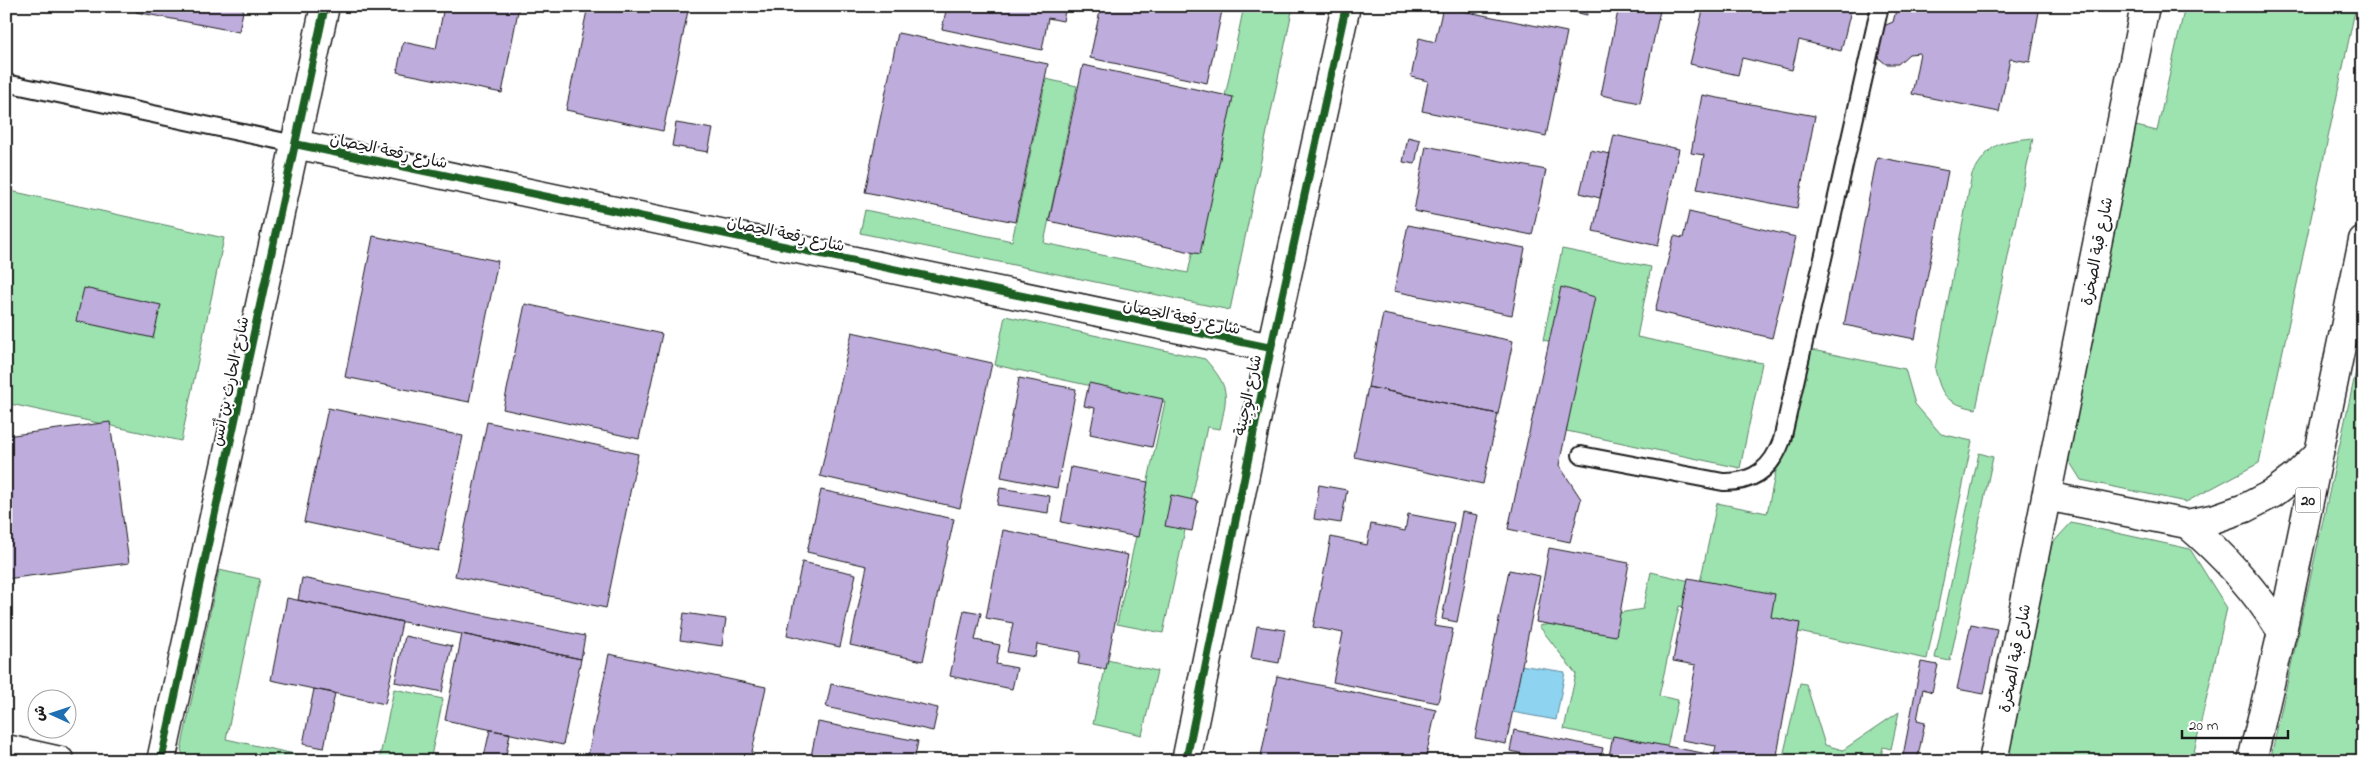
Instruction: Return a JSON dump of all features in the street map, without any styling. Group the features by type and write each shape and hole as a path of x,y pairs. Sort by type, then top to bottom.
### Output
{"street":[{"name":"شارع الحارِث بن أنَس","path":"161,761 325,6"},
{"name":"شارع الوِجِينة","path":"1186,761 1271,348 1346,6"},
{"name":"شارع قبة الصخرة","path":"1993,761 2145,6"},
{"name":"شارع رِقعة الحِصان","path":"295,144 1271,348"},
{"name":"20","path":"2252,761 2282,632 2317,455 2363,240"},
{"path":"2046,496 2187,524 2216,518 2252,505 2272,494 2296,476 2317,455"},
{"path":"2187,524 2230,563 2255,593 2282,632"},
{"path":"6,749 60,761"}],"lane":[{"path":"1581,455 1737,483 1763,472 1772,462 1782,440 1880,6"},
{"path":"6,83 295,144"}],"green space":[{"path":"1244,6 1293,6 1230,310 860,233 865,210 1012,241 1046,79 1077,86 1044,243 1188,273"},
{"path":"2185,6 2356,6 2259,463 2186,502 2081,480 2066,456 2136,126 2157,131"},
{"path":"2033,138 1976,409 1958,404 1947,398 1940,387 1935,369 1972,174 1985,155 1996,146 2011,141"},
{"path":"6,190 224,238 181,441 6,403"},
{"path":"1562,249 1651,267 1637,337 1762,363 1740,468 1562,430 1578,348 1543,340"},
{"path":"1005,316 1205,359 1223,384 1225,407 1220,429 1207,427 1163,633 1117,624 1165,402 995,365"},
{"path":"2363,339 2363,748 2360,761 2270,761"},
{"path":"1802,348 1905,369 1915,404 1941,434 1972,441 1927,659 1694,610 1717,503 1767,513"},
{"path":"1979,453 1993,457 1950,661 1935,658"},
{"path":"2071,523 2190,549 2227,608 2192,761 2001,761 2047,549"},
{"path":"219,570 260,579 226,739 326,761 186,761 181,750"},
{"path":"1651,572 1694,582 1688,608 1679,606 1659,696 1678,700 1666,751 1564,729 1576,674 1539,626 1643,609"},
{"path":"1107,660 1157,671 1142,735 1093,724"},
{"path":"1800,683 1806,684 1825,745 1843,750 1899,712 1891,749 1883,747 1880,761 1782,761"},
{"path":"394,689 443,699 430,761 379,761"}],"water":[{"path":"1520,665 1565,672 1556,720 1512,712"}],"building":[{"path":"90,6 116,6 115,11"},
{"path":"137,6 244,6 239,32 136,12"},
{"path":"444,6 519,6 502,93 397,72 403,42 436,49"},
{"path":"588,6 689,6 663,131 566,110"},
{"path":"947,6 1066,6 1063,21 1048,18 1042,50 942,29"},
{"path":"1101,6 1223,6 1207,83 1090,58"},
{"path":"1548,6 1589,6 1587,15"},
{"path":"1619,6 1661,6 1640,103 1601,95"},
{"path":"1704,6 1852,6 1841,51 1799,40 1792,70 1742,58 1738,75 1690,64"},
{"path":"1897,6 2040,6 2030,62 2010,59 1999,112 1912,94 1920,53 1909,54 1898,64 1886,64 1875,55 1879,28 1893,22"},
{"path":"1443,7 1567,32 1546,136 1422,111 1428,81 1411,77 1419,38 1435,42"},
{"path":"898,33 1048,64 1015,222 865,192"},
{"path":"1083,65 1233,97 1200,254 1049,221"},
{"path":"1702,95 1815,116 1797,208 1697,189 1704,155 1691,153"},
{"path":"676,123 713,129 708,152 672,146"},
{"path":"1614,135 1679,149 1658,246 1593,231"},
{"path":"1408,137 1420,140 1415,164 1403,162"},
{"path":"1426,146 1546,170 1532,235 1414,211"},
{"path":"1590,150 1610,154 1600,198 1580,193"},
{"path":"1877,157 1948,171 1915,339 1844,325"},
{"path":"1689,212 1796,237 1772,338 1655,311 1674,236 1683,238"},
{"path":"1408,225 1525,248 1512,315 1394,291"},
{"path":"373,236 498,261 469,402 345,377"},
{"path":"1561,287 1595,297 1559,465 1581,499 1570,542 1508,529"},
{"path":"84,288 161,305 153,338 76,321"},
{"path":"525,304 662,334 639,439 503,409"},
{"path":"1383,314 1513,341 1498,414 1368,387"},
{"path":"852,332 992,363 960,508 820,476"},
{"path":"1019,378 1076,389 1057,488 1001,477"},
{"path":"1089,383 1163,399 1152,447 1090,434 1095,408 1084,406"},
{"path":"1368,387 1498,414 1483,484 1354,457"},
{"path":"328,408 463,436 439,551 304,522"},
{"path":"110,422 129,563 6,579 6,436"},
{"path":"487,422 638,454 606,608 455,576"},
{"path":"1071,467 1148,482 1138,537 1061,522"},
{"path":"1319,485 1347,490 1341,523 1314,519"},
{"path":"1000,488 1050,496 1048,513 997,505"},
{"path":"821,490 954,519 923,661 850,645 867,566 807,552"},
{"path":"1171,495 1198,501 1192,531 1165,526"},
{"path":"1462,512 1478,515 1457,622 1442,619"},
{"path":"1408,514 1454,523 1434,626 1453,629 1438,703 1333,682 1343,633 1313,627 1331,537 1367,545 1371,524 1405,531"},
{"path":"1003,530 1128,555 1106,669 1078,664 1080,652 1037,644 1035,657 1007,652 1013,623 986,618"},
{"path":"1549,548 1629,563 1616,636 1536,622"},
{"path":"802,562 856,574 840,647 787,635"},
{"path":"1509,570 1540,576 1506,744 1475,738"},
{"path":"302,578 585,636 581,659 298,600"},
{"path":"1688,578 1775,594 1771,617 1800,623 1776,761 1713,761 1716,746 1682,740 1696,665 1673,661"},
{"path":"287,598 402,622 385,704 271,680"},
{"path":"964,610 981,613 975,640 1000,645 996,664 1017,668 1012,689 950,676"},
{"path":"684,613 726,619 722,646 680,640"},
{"path":"1971,624 1997,629 1984,694 1957,689"},
{"path":"1257,626 1285,630 1279,663 1251,658"},
{"path":"462,634 581,659 563,745 445,720"},
{"path":"405,636 452,646 442,692 395,682"},
{"path":"609,654 766,687 750,761 614,761 588,755"},
{"path":"1921,662 1938,665 1932,692 1923,689 1917,720 1925,722 1917,761 1902,761"},
{"path":"1277,676 1436,710 1425,761 1260,761"},
{"path":"831,684 938,708 933,731 826,707"},
{"path":"314,689 335,693 324,748 303,744"},
{"path":"818,722 918,741 914,761 810,761"},
{"path":"490,730 510,733 505,761 483,761"},
{"path":"1514,730 1603,748 1600,761 1556,761 1510,751"},
{"path":"1613,736 1708,754 1707,761 1608,761"}],"cycle path":[{"path":"161,761 325,6"},
{"path":"1186,761 1271,348 1346,6"},
{"path":"295,144 1271,348"}]}
